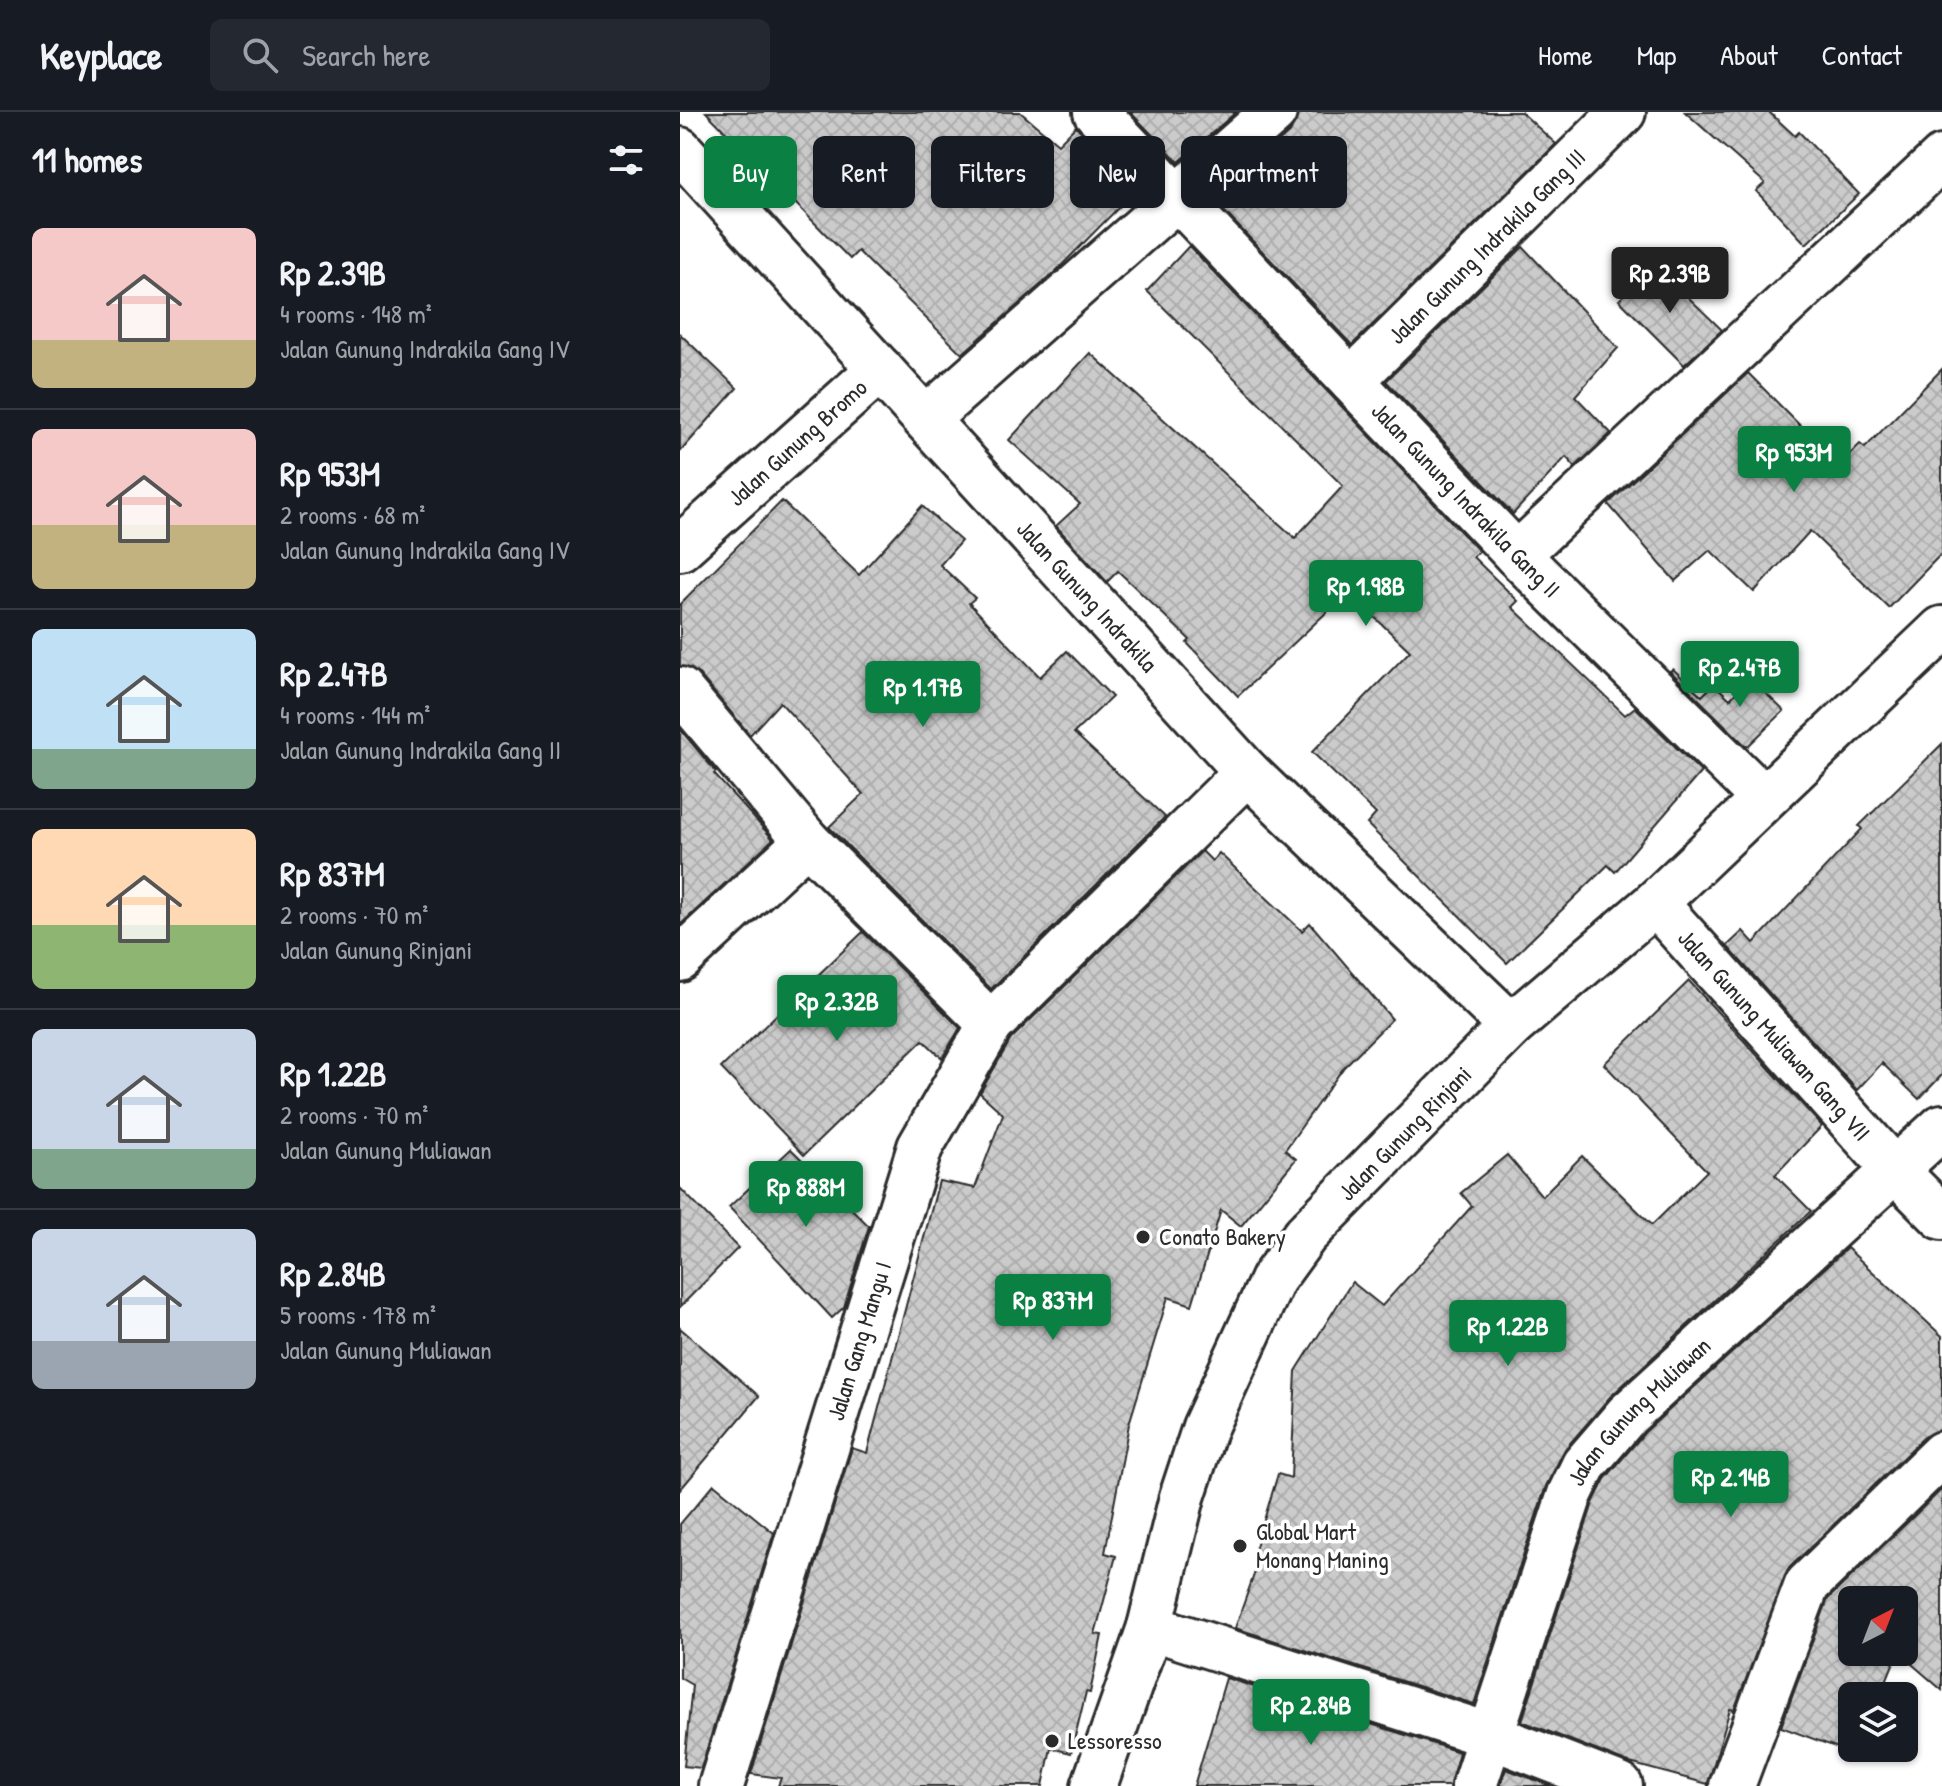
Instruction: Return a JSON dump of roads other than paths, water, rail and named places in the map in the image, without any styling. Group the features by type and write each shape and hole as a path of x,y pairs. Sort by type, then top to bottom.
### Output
{"street":[{"name":"Jalan Gunung Indrakila Gang II","path":"1096,112 1173,197 1517,555 1763,798"},
{"path":"926,419 1173,197 1274,112"},
{"name":"Jalan Gunung Indrakila Gang III","path":"1352,380 1623,112"},
{"name":"Jalan Gunung Indrakila","path":"680,150 1247,772 1511,1026"},
{"path":"1517,555 1942,158"},
{"name":"Jalan Gunung Bromo","path":"680,548 880,369"},
{"name":"Jalan Gunung Rinjani","path":"1094,1786 1150,1627 1182,1497 1205,1427 1273,1279 1305,1235 1511,1026 1655,903 1942,629"},
{"path":"680,690 807,841 991,1024"},
{"name":"Jalan Gang Mangu I","path":"721,1786 920,1147 991,1024 1247,772"},
{"path":"680,959 807,841"},
{"name":"Jalan Gunung Muliawan Gang VII","path":"1655,903 1894,1169 1942,1217"},
{"name":"Jalan Gunung Muliawan","path":"1474,1786 1488,1735 1570,1494 1584,1465 1627,1415 1942,1127"},
{"path":"1732,1786 1807,1585 1942,1454"},
{"path":"1150,1627 1488,1735 1620,1786"}],"place":[{"name":"Conato Bakery","path":"1143,1237"},
{"name":"Global Mart Monang Maning","path":"1240,1546"},
{"name":"Lessoresso","path":"1052,1741"}]}
